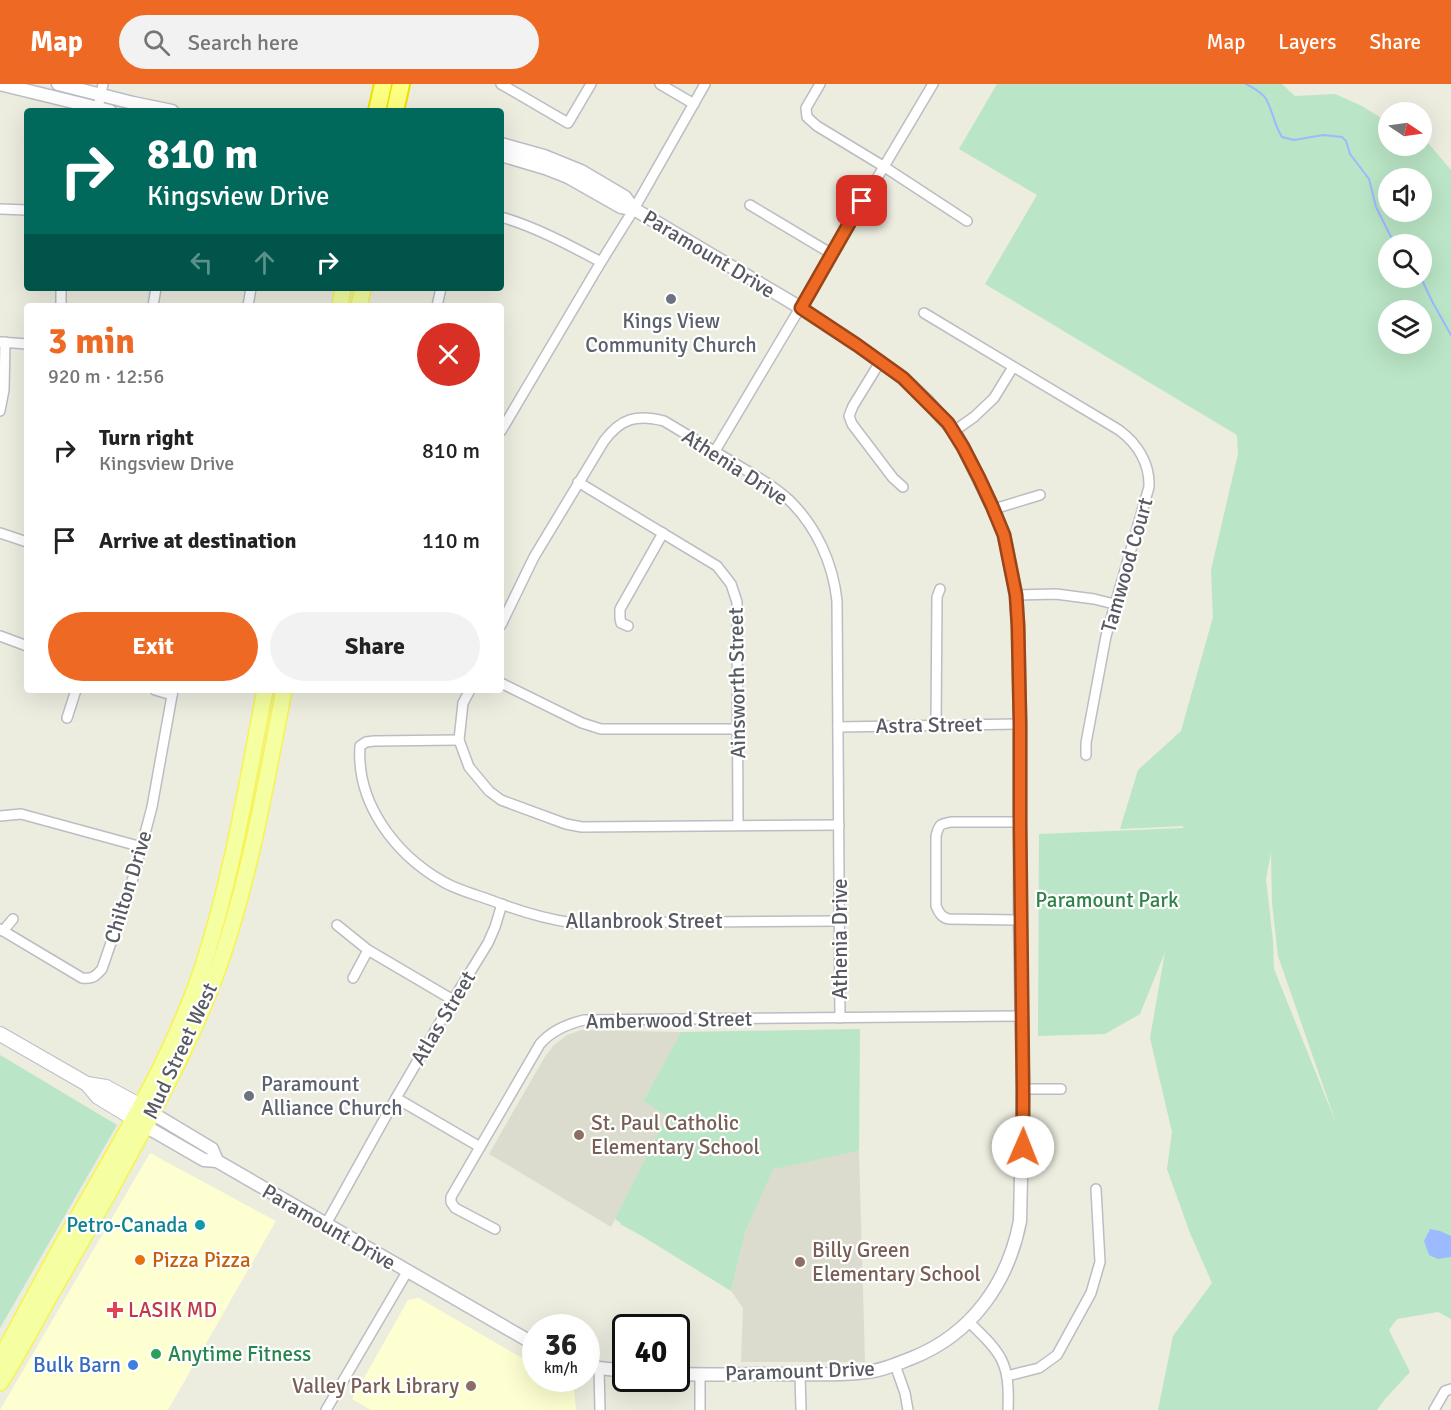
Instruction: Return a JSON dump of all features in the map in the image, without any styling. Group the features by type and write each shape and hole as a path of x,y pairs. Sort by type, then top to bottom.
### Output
{"highway":[{"path":"378,108 382,84"},
{"path":"397,108 401,84"}],"main road":[{"name":"Mud Street West","path":"0,1383 46,1304 143,1116 202,969 231,864 264,693"},
{"name":"Mud Street West","path":"0,1360 67,1237 143,1116 171,1077 199,1020 234,921 248,866 283,693"},
{"name":"Paramount Drive","path":"0,1034 87,1084 106,1087 143,1116"}],"street":[{"path":"0,84 100,108"},
{"path":"58,84 102,89 162,108"},
{"path":"501,84 568,123 591,84"},
{"path":"660,84 694,104"},
{"path":"504,426 634,209 705,84"},
{"path":"820,84 806,108 807,117 817,126 967,221"},
{"path":"715,451 933,84"},
{"path":"102,89 104,108"},
{"path":"504,145 544,156 581,171 626,197 634,209"},
{"path":"504,156 568,177 621,207 634,209"},
{"path":"750,205 832,254"},
{"path":"0,209 24,210"},
{"name":"Paramount Drive","path":"634,209 801,308 903,378 928,402 954,431 994,509 1004,535 1016,595 1020,724 1023,1089 1020,1221 1010,1260 990,1296 969,1322 931,1350 895,1365 875,1371 855,1373 690,1374"},
{"path":"504,218 537,230 601,262"},
{"name":"Tamwood Court","path":"924,313 1119,430 1135,444 1145,461 1149,474 1149,487 1106,636 1086,743 1086,755"},
{"path":"0,411 4,390 2,342 24,344"},
{"path":"880,362 849,416 852,424 893,478 903,487"},
{"path":"954,431 974,417 994,398 1013,367"},
{"name":"Athenia Drive","path":"504,619 534,557 604,441 612,430 634,418 648,417 664,421 764,481 788,499 803,516 825,553 836,588 837,601 840,1018"},
{"name":"Ainsworth Street","path":"578,482 717,566 733,588 736,602 738,825"},
{"path":"994,509 1040,495"},
{"path":"0,533 24,541"},
{"path":"628,626 621,623 620,609 663,533"},
{"path":"936,724 937,597 940,589"},
{"path":"1016,595 1056,594 1114,604"},
{"path":"0,636 24,645"},
{"path":"504,684 582,723 602,729 737,729"},
{"path":"67,718 75,693"},
{"name":"Chilton Drive","path":"13,919 1,930 82,978 89,979 96,976 102,969 134,876 152,807 173,693"},
{"path":"469,693 464,703 459,740 469,767 489,791 501,800 566,824 582,827 839,825"},
{"name":"Astra Street","path":"838,727 1020,724"},
{"name":"Allanbrook Street","path":"459,740 374,741 360,746 359,758 365,791 386,832 418,866 444,883 546,919 573,923 839,921"},
{"path":"0,816 21,814 141,847"},
{"path":"1020,822 951,822 941,824 936,836 936,906 938,912 945,918 1020,920"},
{"name":"Atlas Street","path":"326,1224 396,1098 488,943 501,904"},
{"path":"337,925 368,950 453,1000"},
{"path":"353,978 368,950"},
{"name":"Amberwood Street","path":"495,1229 455,1208 451,1197 540,1044 557,1029 573,1022 584,1020 1022,1016"},
{"path":"1023,1089 1061,1089"},
{"path":"396,1098 480,1147"},
{"name":"Paramount Drive","path":"143,1116 204,1160 217,1161 522,1338"},
{"path":"1007,1376 1039,1368 1058,1355 1091,1293 1100,1262 1096,1189"},
{"path":"326,1410 407,1272"},
{"path":"969,1322 999,1353 1009,1387 1008,1410"},
{"path":"895,1365 905,1393 908,1410"},
{"path":"700,1374 700,1410"},
{"path":"800,1374 801,1410"},
{"path":"1434,1410 1445,1392 1451,1389"},
{"path":"597,1392 600,1410"}],"shaded area":[{"name":"St. Paul Catholic Elementary School","path":"582,1030 681,1032 643,1101 668,1116 611,1227 489,1154 544,1058 554,1045 567,1035"},
{"name":"Billy Green Elementary School","path":"859,1151 865,1362 741,1362 743,1308 731,1291 745,1233 773,1168"},
{"path":"150,1153 276,1221 168,1410 0,1410"},
{"path":"419,1298 522,1357 522,1392 574,1392 576,1410 371,1410 352,1399 408,1300"}],"green space":[{"name":"Paramount Park","path":"997,84 1282,84 1295,96 1335,94 1378,116 1378,156 1432,156 1432,148 1451,170 1451,1319 1438,1312 1397,1319 1389,1330 1410,1372 1377,1410 1158,1410 1173,1336 1212,1283 1190,1233 1167,1169 1172,1132 1150,1038 1165,952 1140,1014 1105,1034 1038,1036 1039,834 1183,828 1183,826 1120,829 1138,770 1181,731 1213,617 1211,570 1238,454 1237,435 985,284 1037,195 959,149","holes":["1271,852 1272,903 1278,956 1336,1123 1274,969 1266,879"]},
{"path":"860,1029 859,1151 773,1169 745,1233 731,1291 615,1219 667,1116 643,1101 681,1032"},
{"path":"0,1055 117,1125 0,1328"}],"water":[{"path":"1430,1229 1451,1236 1451,1257 1438,1259 1429,1255 1424,1241"}],"waterway":[{"path":"1246,84 1260,92 1266,99 1282,137 1294,140 1323,135 1342,137 1346,141 1350,154 1369,179 1376,207 1390,234"},
{"path":"1426,288 1451,335"}],"place":[{"name":"Kings View Community Church","path":"671,299"},
{"name":"Paramount Alliance Church","path":"249,1096"},
{"name":"St. Paul Catholic Elementary School","path":"579,1135"},
{"name":"Petro-Canada","path":"200,1225"},
{"name":"Pizza Pizza","path":"140,1260"},
{"name":"Billy Green Elementary School","path":"800,1262"},
{"name":"LASIK MD","path":"115,1310"},
{"name":"Anytime Fitness","path":"156,1354"},
{"name":"Bulk Barn","path":"133,1365"},
{"name":"Valley Park Library","path":"471,1386"}],"route":[{"path":"862,201 801,308 903,378 954,431 1004,535 1016,595 1020,724 1023,1147"}]}
